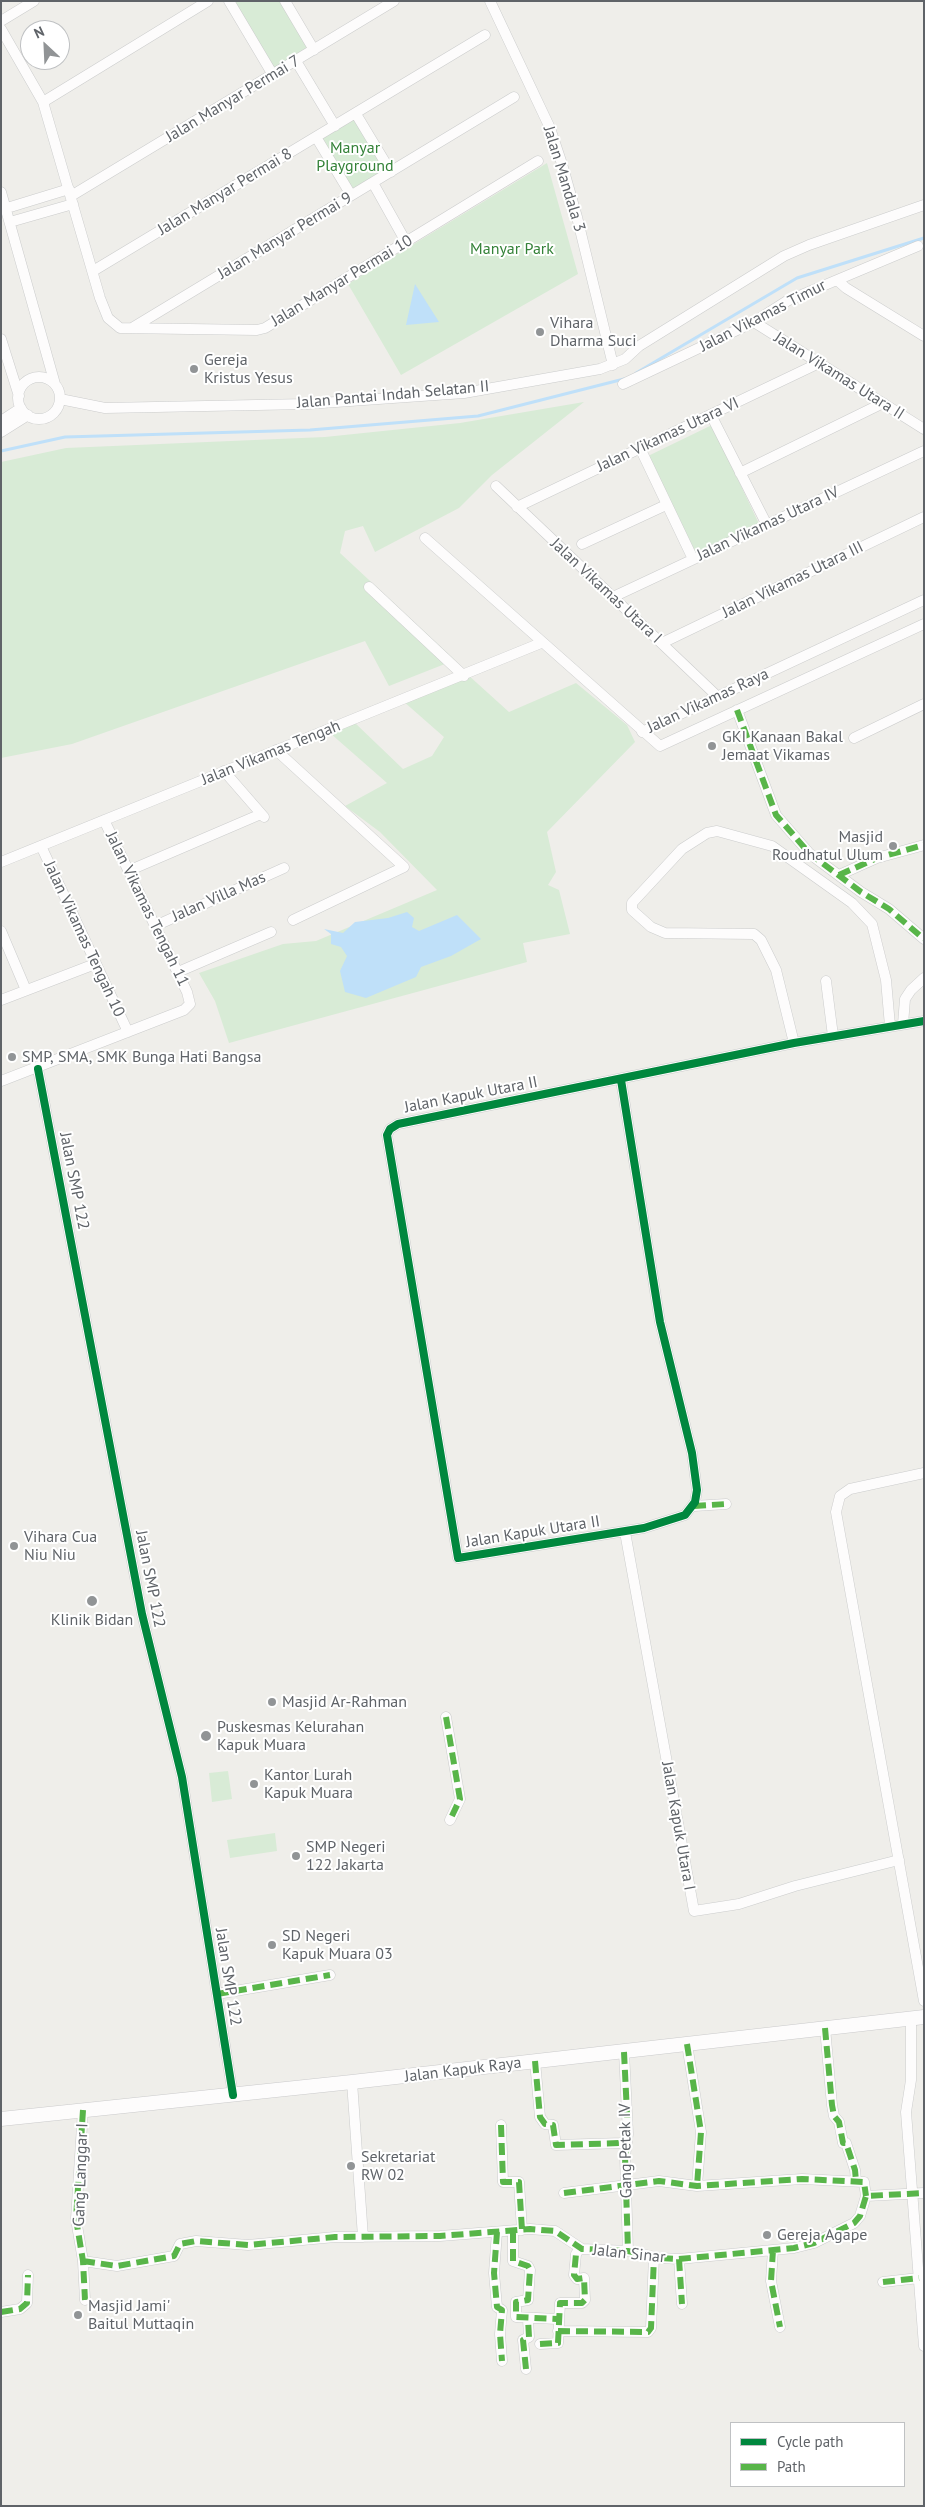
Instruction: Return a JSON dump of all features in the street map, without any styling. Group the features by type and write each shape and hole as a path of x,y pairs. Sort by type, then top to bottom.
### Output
{"main road":[{"name":"Jalan Kapuk Raya","path":"1,2118 352,2082 917,2017"}],"street":[{"path":"1,21 34,1"},
{"path":"43,102 208,1"},
{"path":"229,1 273,75"},
{"path":"285,1 314,50"},
{"name":"Jalan Manyar Permai 7","path":"71,196 394,1"},
{"name":"Jalan Mandala 3","path":"490,1 550,128 577,217 613,365"},
{"name":"Jalan Manyar Permai 10","path":"1,29 43,102 108,318 120,328 261,329 538,161"},
{"name":"Jalan Manyar Permai 8","path":"93,271 485,35"},
{"path":"296,61 335,126"},
{"name":"Jalan Manyar Permai 9","path":"132,328 514,97"},
{"path":"356,114 391,172"},
{"path":"316,137 351,196"},
{"path":"373,184 406,242"},
{"path":"1,192 60,399 56,409 48,416 38,418 24,411 1,339"},
{"path":"7,208 71,196"},
{"path":"10,222 71,196"},
{"name":"Jalan Pantai Indah Selatan II","path":"60,399 105,408 307,404 464,393 589,371 613,365 784,256 809,245 924,205"},
{"path":"837,280 918,246"},
{"name":"Jalan Vikamas Timur","path":"623,384 754,322 787,301 837,280 846,288 924,336"},
{"name":"Jalan Vikamas Utara II","path":"754,322 924,429"},
{"name":"Jalan Vikamas Utara VI","path":"517,506 819,363"},
{"path":"19,396 26,382 35,377 46,378 55,384"},
{"path":"740,473 883,403"},
{"path":"1,421 24,411"},
{"path":"1,432 24,411"},
{"path":"711,415 767,525"},
{"path":"640,448 693,559"},
{"name":"Jalan Vikamas Utara IV","path":"612,597 924,451"},
{"name":"Jalan Vikamas Utara I","path":"496,486 717,696"},
{"path":"582,544 666,505"},
{"name":"Jalan Vikamas Utara III","path":"662,643 924,517"},
{"path":"425,538 643,733"},
{"path":"369,587 464,676"},
{"name":"Jalan Vikamas Raya","path":"924,600 717,696 643,733 662,746 924,624"},
{"name":"Jalan Vikamas Tengah","path":"1,862 464,676 541,642"},
{"path":"854,738 924,704"},
{"path":"737,710 776,815 810,854 861,892 889,909 924,939"},
{"path":"276,750 404,867 293,920"},
{"path":"128,871 263,815 224,771"},
{"name":"Jalan Vikamas Tengah 11","path":"1,1081 38,1069 184,1010 190,1004 178,972 104,820"},
{"path":"794,1043 776,970 761,940 754,934 665,933 650,927 637,917 632,910 632,903 682,850 707,833 717,831 772,846 852,904 864,916 875,930 882,957 890,1026"},
{"path":"839,875 877,858 924,845"},
{"name":"Jalan Vikamas Tengah 10","path":"42,846 128,1032"},
{"name":"Jalan Villa Mas","path":"155,926 284,868"},
{"path":"1,931 26,990"},
{"path":"178,972 271,932"},
{"path":"1,1000 95,964"},
{"path":"903,1024 904,999 924,978"},
{"path":"826,981 833,1036"},
{"name":"Jalan Kapuk Utara II","path":"694,1506 685,1515 626,1538 458,1558 387,1135 390,1129 398,1124 621,1080 794,1043 924,1021"},
{"name":"Jalan SMP 122","path":"38,1069 142,1614 182,1777 233,2095"},
{"path":"621,1080 660,1322 692,1453 697,1490 694,1506 726,1504"},
{"path":"924,1473 850,1489 838,1500 836,1512 924,2001"},
{"name":"Jalan Kapuk Utara I","path":"626,1538 694,1912 739,1904 795,1886 899,1860"},
{"path":"446,1717 460,1799 450,1820"},
{"path":"217,1994 330,1975"},
{"path":"917,2017 906,2112 924,2346"},
{"path":"825,2028 834,2116 839,2122 842,2142 846,2143 856,2181"},
{"path":"687,2044 701,2132 697,2186"},
{"name":"Gang Petak IV","path":"624,2052 628,2134 625,2146 628,2251"},
{"path":"535,2061 540,2117 545,2124 553,2125 556,2145 623,2143 625,2146"},
{"path":"352,2082 363,2237"},
{"name":"Gang Langgar I","path":"83,2110 76,2219 83,2261 85,2300"},
{"path":"500,2125 503,2182 519,2182 517,2230 513,2261 528,2266 530,2270 528,2300 515,2303 516,2317 557,2319"},
{"path":"564,2193 659,2181 697,2186 802,2179 864,2182 866,2196 924,2193"},
{"name":"Jalan Sinar","path":"83,2261 118,2266 165,2258 174,2256 180,2244 196,2241 248,2245 335,2237 517,2230 555,2232 580,2248 628,2251 654,2257 679,2259 794,2248 814,2243 858,2220 866,2196"},
{"path":"497,2232 494,2273 497,2307 502,2310 500,2334 502,2361"},
{"path":"540,2344 556,2345 560,2303 582,2303 586,2300 584,2278 577,2279 574,2275 576,2254 580,2248"},
{"path":"773,2250 771,2281 780,2327"},
{"path":"558,2331 648,2332 651,2328 654,2257"},
{"path":"679,2259 682,2304"},
{"path":"1,2312 20,2309 27,2303 28,2275"},
{"path":"883,2282 920,2278"},
{"path":"526,2368 523,2340 529,2338 528,2319"}],"green space":[{"path":"229,1 285,1 314,50 273,75"},
{"name":"Manyar Playground","path":"355,116 388,171 354,191 349,189 319,138"},
{"name":"Manyar Park","path":"547,163 578,274 401,375 348,284"},
{"path":"584,402 492,475 459,508 375,552 363,526 345,531 340,553 455,660 389,686 365,641 72,744 1,758 1,462 66,448 325,437 460,423"},
{"path":"712,425 760,526 696,556 648,456"},
{"path":"467,674 509,712 576,683 627,725 635,742 547,832 556,872 548,885 559,890 570,934 523,943 527,962 229,1043 215,1001 199,973 283,944 316,941 437,890 380,832 345,806 387,783 330,733 354,722 403,769 432,756 444,737 403,701"},
{"path":"228,1771 232,1799 212,1802 209,1773"},
{"path":"275,1833 277,1851 230,1858 227,1840"}],"water":[{"path":"415,284 439,322 406,325"},
{"path":"407,912 414,918 412,927 419,931 457,915 481,939 451,956 421,967 416,977 366,998 345,992 340,971 347,956 341,947 331,944 331,934 324,929 343,933 355,922 388,918"}],"waterway":[{"path":"636,373 797,278 924,238"},
{"path":"1,451 65,437 310,430 478,416 624,379"}],"marked path":[{"path":"737,710 776,815 810,854 861,892 889,909 924,939"},
{"path":"839,875 877,858 924,845"},
{"path":"694,1506 726,1504"},
{"path":"446,1717 460,1799 450,1820"},
{"path":"217,1994 330,1975"},
{"path":"825,2028 834,2116 839,2122 843,2143 846,2143 855,2170 856,2181"},
{"path":"687,2044 701,2132 697,2186"},
{"path":"624,2052 628,2134 625,2156 628,2251"},
{"path":"535,2061 540,2117 545,2124 553,2125 556,2145 623,2143 625,2146"},
{"path":"83,2110 76,2219 83,2261 85,2300"},
{"path":"501,2125 503,2182 519,2182 522,2230"},
{"path":"564,2193 659,2181 697,2186 802,2179 864,2182 866,2196"},
{"path":"83,2261 117,2266 174,2256 180,2244 196,2241 248,2245 335,2237 440,2236 530,2229 555,2231 582,2249 628,2251 660,2258 679,2259 794,2248 814,2243 854,2223 860,2216 866,2196 924,2193"},
{"path":"513,2231 513,2261 528,2266 530,2270 528,2300 516,2302 516,2317 557,2319"},
{"path":"497,2232 494,2273 497,2307 502,2310 500,2334 502,2361"},
{"path":"540,2344 558,2343 560,2303 582,2303 585,2300 584,2278 577,2279 574,2275 576,2254 580,2248"},
{"path":"773,2250 771,2281 780,2327"},
{"path":"558,2331 648,2332 651,2328 654,2257"},
{"path":"679,2259 682,2304"},
{"path":"1,2312 20,2309 27,2303 28,2275"},
{"path":"883,2282 919,2278"},
{"path":"526,2369 523,2340 529,2337 528,2319"}],"cycle path":[{"path":"621,1080 660,1322 692,1453 697,1490 695,1502 685,1515 644,1528 458,1558 387,1135 390,1129 398,1124 794,1043 924,1021"},
{"path":"38,1069 142,1614 182,1777 233,2095"}],"place":[{"name":"Vihara Dharma Suci","path":"540,332"},
{"name":"Gereja Kristus Yesus","path":"194,369"},
{"name":"GKI Kanaan Bakal Jemaat Vikamas","path":"712,746"},
{"name":"Masjid Roudhatul Ulum","path":"893,846"},
{"name":"SMP, SMA, SMK Bunga Hati Bangsa","path":"12,1057"},
{"name":"Vihara Cua Niu Niu","path":"14,1546"},
{"name":"Klinik Bidan","path":"92,1601"},
{"name":"Masjid Ar-Rahman","path":"272,1702"},
{"name":"Puskesmas Kelurahan Kapuk Muara","path":"206,1736"},
{"name":"Kantor Lurah Kapuk Muara","path":"254,1784"},
{"name":"SMP Negeri 122 Jakarta","path":"296,1856"},
{"name":"SD Negeri Kapuk Muara 03","path":"272,1945"},
{"name":"Sekretariat RW 02","path":"351,2166"},
{"name":"Gereja Agape","path":"767,2235"},
{"name":"Masjid Jami' Baitul Muttaqin","path":"78,2315"}]}
